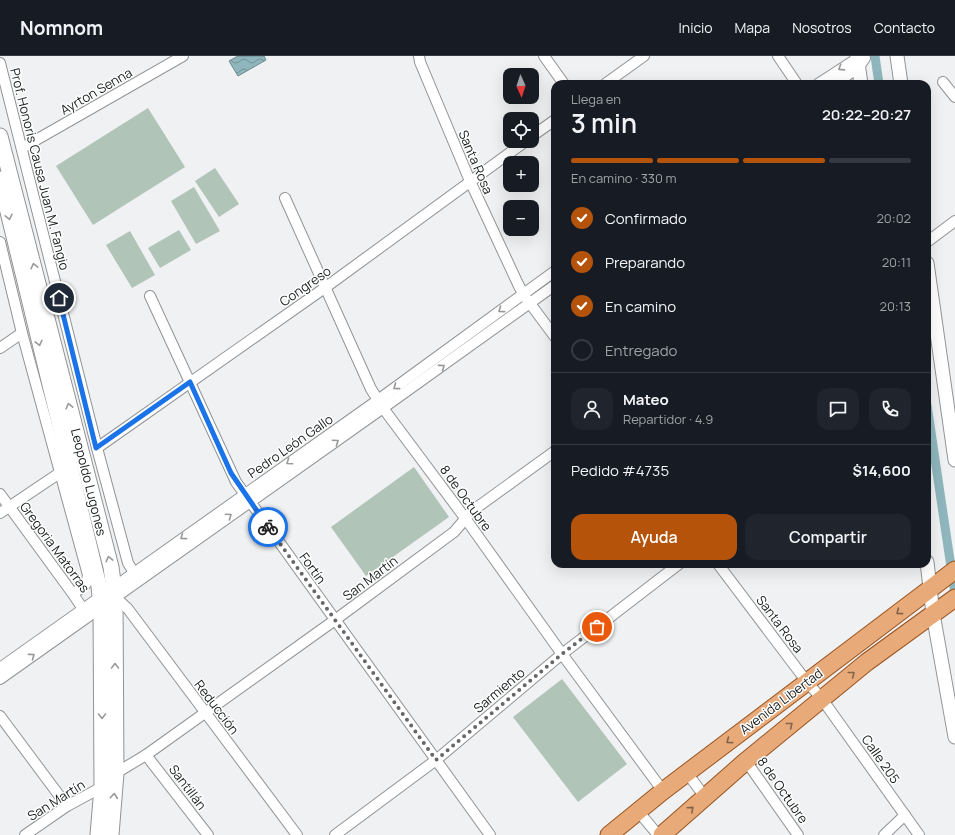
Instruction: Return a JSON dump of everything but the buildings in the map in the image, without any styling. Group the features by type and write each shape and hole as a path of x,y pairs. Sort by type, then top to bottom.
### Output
{"main road":[{"name":"Leopoldo Lugones","path":"0,136 109,560 114,592 116,773 111,835"},
{"name":"Leopoldo Lugones","path":"0,179 96,570 100,602 102,787 98,835"},
{"name":"Avenida Libertad","path":"609,835 663,791 955,570"},
{"name":"Avenida Libertad","path":"662,835 746,761 867,662 944,606"}],"street":[{"name":"Ayrton Senna","path":"22,148 183,56"},
{"name":"Santa Rosa","path":"419,56 420,62 470,181 523,294 551,332"},
{"path":"544,56 561,80"},
{"path":"611,80 644,56"},
{"path":"778,56 794,80"},
{"path":"896,56 900,80"},
{"path":"825,80 862,59"},
{"path":"839,80 862,59"},
{"path":"861,80 862,59"},
{"name":"Prof. Honoris Causa Juan M. Fangio","path":"0,63 96,448 128,562 136,577"},
{"path":"943,82 955,97"},
{"path":"539,131 551,123"},
{"name":"Congreso","path":"96,448 326,287 516,148"},
{"name":"8 de Octubre","path":"285,198 326,287 366,380 381,404 466,518 562,654 663,791"},
{"path":"931,239 955,221"},
{"path":"0,242 22,333 88,575 86,584 73,594"},
{"name":"Pedro León Gallo","path":"381,404 551,274"},
{"name":"Pedro León Gallo","path":"0,668 100,602 381,404 551,288"},
{"path":"931,291 955,460"},
{"name":"Fortín","path":"150,296 231,473 247,498 490,835"},
{"path":"0,348 22,333"},
{"name":"San Martín","path":"116,773 146,755 335,620 454,532 472,511 551,454"},
{"path":"0,513 61,472"},
{"name":"Gregoria Matorras","path":"0,494 85,612"},
{"name":"Sarmiento","path":"335,835 436,760 562,654 674,568"},
{"name":"Santa Rosa","path":"721,568 806,682 822,699"},
{"path":"929,568 944,606 955,737"},
{"name":"Reducción","path":"114,592 297,835"},
{"name":"Pedro León Gallo","path":"0,679 85,612"},
{"name":"Calle 205","path":"822,699 919,835"},
{"path":"0,716 67,806"},
{"name":"Santillán","path":"146,755 208,835"},
{"name":"8 de Octubre","path":"746,761 798,835"},
{"path":"687,773 705,797"},
{"name":"San Martín","path":"25,835 67,806 102,787"},
{"path":"638,812 658,835"},
{"path":"884,835 905,815"}],"green space":[{"path":"148,108 185,167 93,225 56,166"},
{"path":"215,168 239,204 219,217 195,181"},
{"path":"194,187 220,231 196,244 171,201"},
{"path":"179,230 191,250 160,268 148,248"},
{"path":"130,231 155,275 132,288 106,245"},
{"path":"414,467 449,517 366,576 331,527"},
{"path":"562,679 627,764 578,802 513,717"}],"water":[{"path":"238,56 264,56 266,60 238,76 229,61"}],"waterway":[{"path":"875,56 878,80"},
{"path":"931,432 955,594"}],"way so far":[{"path":"268,527 436,760 562,654 597,627"}],"route":[{"path":"59,298 96,448 190,382 231,473 268,527"}]}
